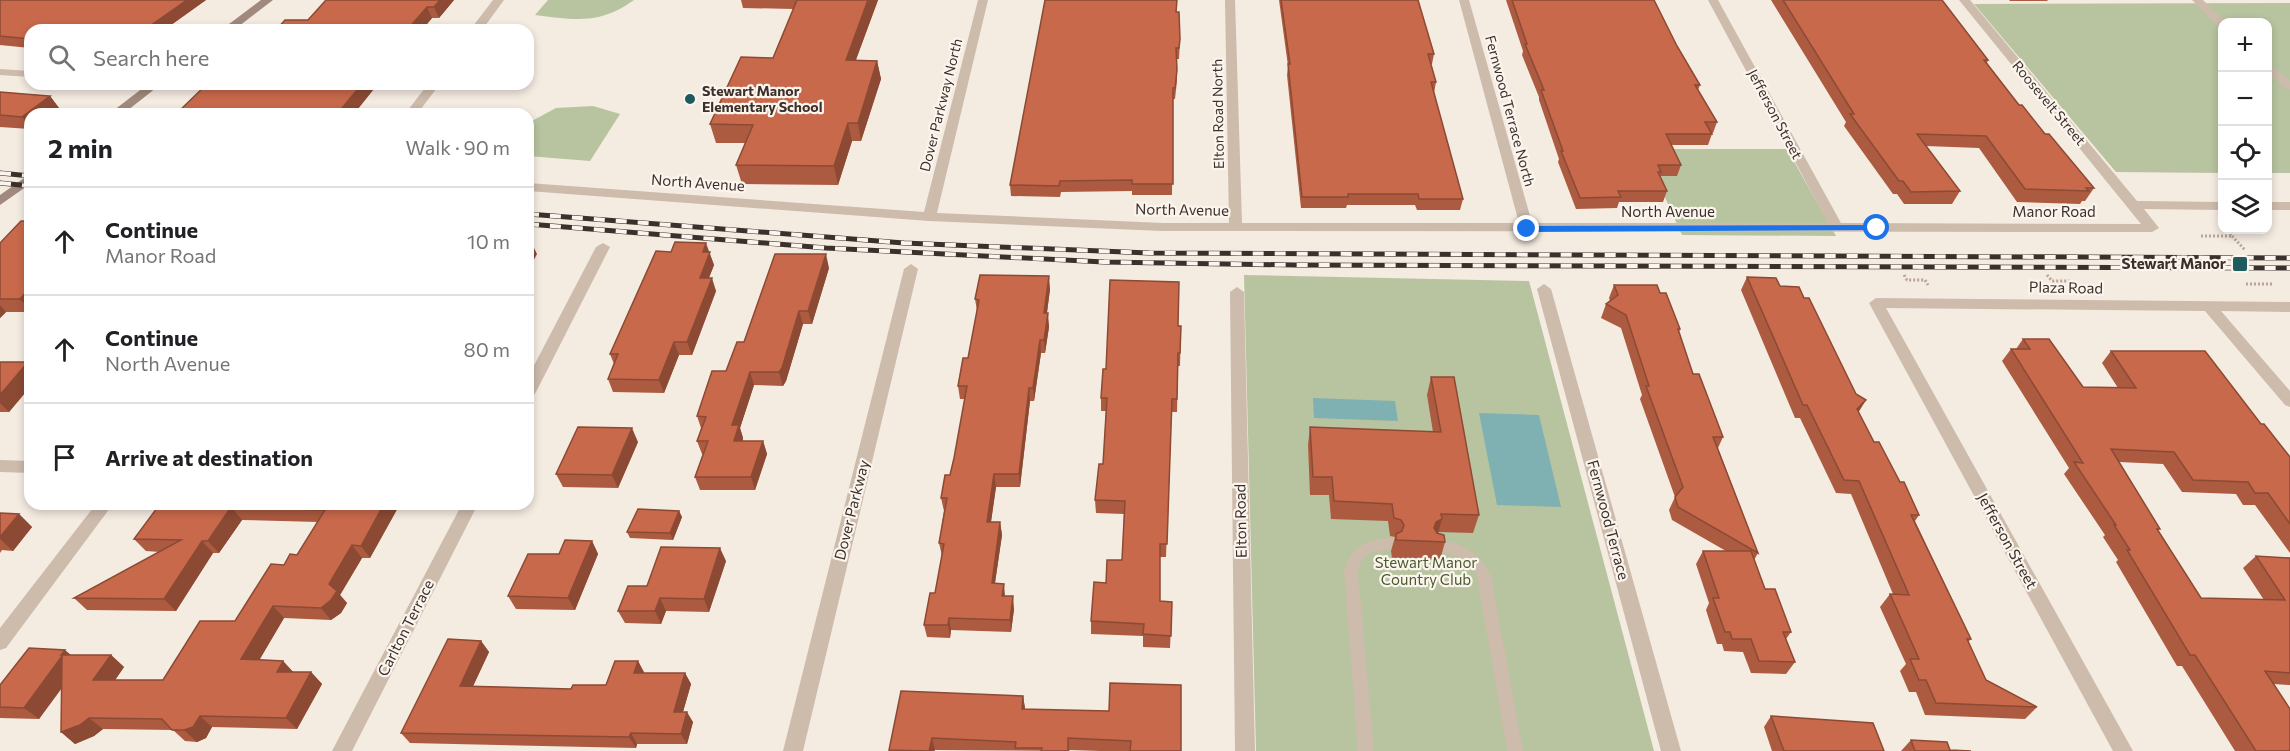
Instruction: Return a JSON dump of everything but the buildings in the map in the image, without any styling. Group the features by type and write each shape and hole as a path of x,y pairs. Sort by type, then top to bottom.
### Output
{"main road":[{"path":"235,24 268,0"},
{"path":"123,108 146,90"},
{"path":"0,201 24,183"}],"street":[{"path":"481,24 499,0"},
{"name":"Dover Parkway North","path":"929,217 983,0"},
{"name":"Elton Road North","path":"1230,0 1236,228"},
{"name":"Fernwood Terrace North","path":"1464,0 1527,229"},
{"name":"Jefferson Street","path":"1713,0 1837,228"},
{"name":"Roosevelt Street","path":"1964,0 2134,205"},
{"path":"2197,0 2218,19"},
{"path":"2272,70 2290,87"},
{"path":"0,72 24,74"},
{"path":"416,108 429,90"},
{"name":"North Avenue","path":"534,187 929,217 1236,228 1837,228"},
{"path":"2134,205 2218,206"},
{"name":"Manor Road","path":"1837,228 2152,228 2134,205"},
{"path":"2272,206 2290,206"},
{"path":"534,380 603,246"},
{"name":"Dover Parkway","path":"793,751 911,269"},
{"name":"Fernwood Terrace","path":"1544,289 1671,751"},
{"name":"Elton Road","path":"1237,292 1245,751"},
{"name":"Plaza Road","path":"1892,331 1876,303 2290,307"},
{"path":"2209,306 2290,401"},
{"name":"Jefferson Street","path":"1892,331 2122,751"},
{"path":"0,466 24,467"},
{"path":"0,642 100,510"},
{"name":"Carlton Terrace","path":"342,751 467,510"}],"lane":[{"path":"1366,751 1351,572 1353,559 1363,549 1378,544 1391,544"},
{"path":"1438,545 1452,546 1466,551 1478,564 1484,576 1515,751"}],"path":[{"path":"2230,234 2245,250"},
{"path":"2201,236 2232,236"},
{"path":"1904,275 1907,280 1925,280"},
{"path":"2047,275 2052,281 2069,282"},
{"path":"2246,284 2272,284"}],"green space":[{"path":"548,0 634,0 610,14 586,19 535,15"},
{"path":"2290,3 2290,173 2272,173 2272,18 2218,18 2218,173 2116,172 1974,4"},
{"path":"593,106 620,114 590,161 534,156 534,120 556,108"},
{"path":"1643,149 1787,149 1836,236 1682,235"},
{"name":"Stewart Manor Country Club","path":"1244,275 1529,281 1654,751 1256,751"}],"water":[{"path":"1313,398 1395,401 1398,421 1314,418"},
{"path":"1479,413 1539,415 1561,507 1497,505"}],"railway":[{"path":"0,173 24,175"},
{"path":"0,183 24,185"},
{"path":"534,214 904,243 1149,253 2290,258"},
{"path":"534,224 826,248 1104,262 1295,265 2290,268"}],"place":[{"name":"Stewart Manor Elementary School","path":"690,99"},
{"name":"Stewart Manor","path":"2240,264"}],"route":[{"path":"1527,229 1877,228"}]}
